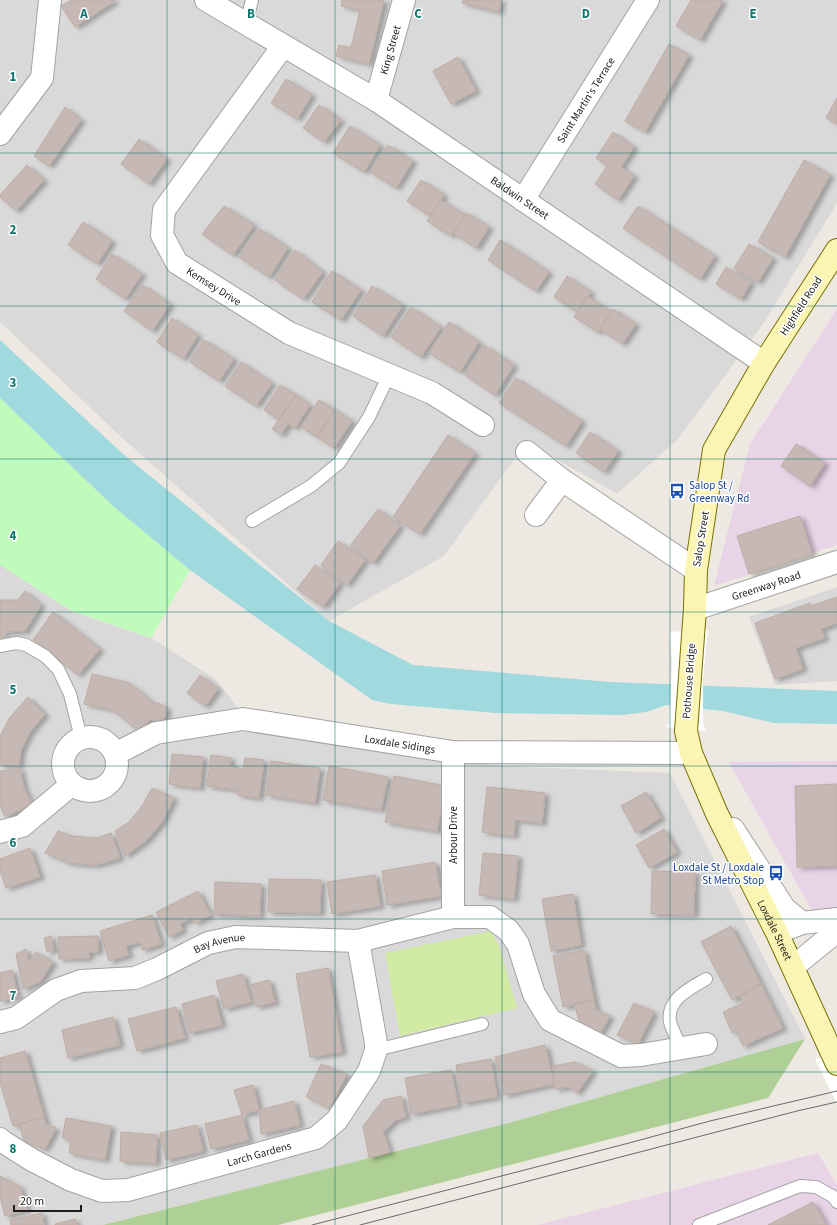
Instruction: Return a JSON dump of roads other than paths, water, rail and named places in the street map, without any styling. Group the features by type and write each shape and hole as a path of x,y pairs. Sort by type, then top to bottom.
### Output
{"main road":[{"name":"Highfield Road","path":"764,363 837,250"},
{"name":"Salop Street","path":"694,609 696,570 714,450 764,363"},
{"name":"Pothouse Bridge","path":"691,753 686,731 694,609"},
{"name":"Loxdale Street","path":"691,753 717,814 777,933 835,1060"}],"street":[{"path":"0,134 42,78 50,0"},
{"name":"Baldwin Street","path":"206,0 376,100 764,363"},
{"name":"King Street","path":"376,100 404,0"},
{"name":"Saint Martin's Terrace","path":"523,200 648,0"},
{"name":"Kemsey Drive","path":"277,43 164,210 162,235 177,263 289,333 432,393 483,425"},
{"path":"527,452 562,480 696,570"},
{"path":"536,515 562,480"},
{"name":"Greenway Road","path":"694,609 837,562"},
{"name":"Loxdale Sidings","path":"116,754 156,733 243,719 452,752 691,753"},
{"path":"90,737 102,740 111,747 116,754 118,764 116,775 110,784 101,790 91,792 80,790 71,785 63,771 62,763 68,748 74,742 82,738 90,737"},
{"name":"Arbour Drive","path":"452,752 453,917"},
{"path":"0,832 22,826 71,785"},
{"path":"707,790 784,908 802,923"},
{"name":"Bay Avenue","path":"0,1022 16,1018 56,990 81,981 135,978 158,969 208,943 236,938 358,941 453,917 490,917 508,930 518,944 534,994 550,1020 621,1056 641,1055 706,1044"},
{"path":"777,933 802,923 837,919"},
{"path":"793,967 837,930"},
{"name":"Larch Gardens","path":"0,1139 32,1160 72,1180 102,1191 128,1190 316,1138 337,1120 369,1071 376,1050 358,941"}],"lane":[{"path":"246,24 252,0"},
{"path":"252,521 311,486 339,463 369,417 389,375"},
{"path":"0,646 16,643 26,645 45,656 58,668 70,694 82,738"},
{"path":"681,1048 670,1022 669,1014 673,1004 683,993 706,979"},
{"path":"376,1050 482,1024"},
{"path":"699,1225 800,1186 816,1187 834,1197 837,1202"}],"water":[{"path":"0,340 123,454 329,621 413,665 610,682 837,691 837,724 774,723 723,711 666,705 646,712 622,715 496,713 391,704 372,700 190,570 113,506 0,398"}],"tram line":[{"path":"312,1225 710,1121 837,1091"},
{"path":"360,1225 797,1111 837,1102"}],"place":[{"name":"Salop St / Greenway Rd","path":"677,491"},
{"name":"Loxdale St / Loxdale St Metro Stop","path":"776,873"}]}
